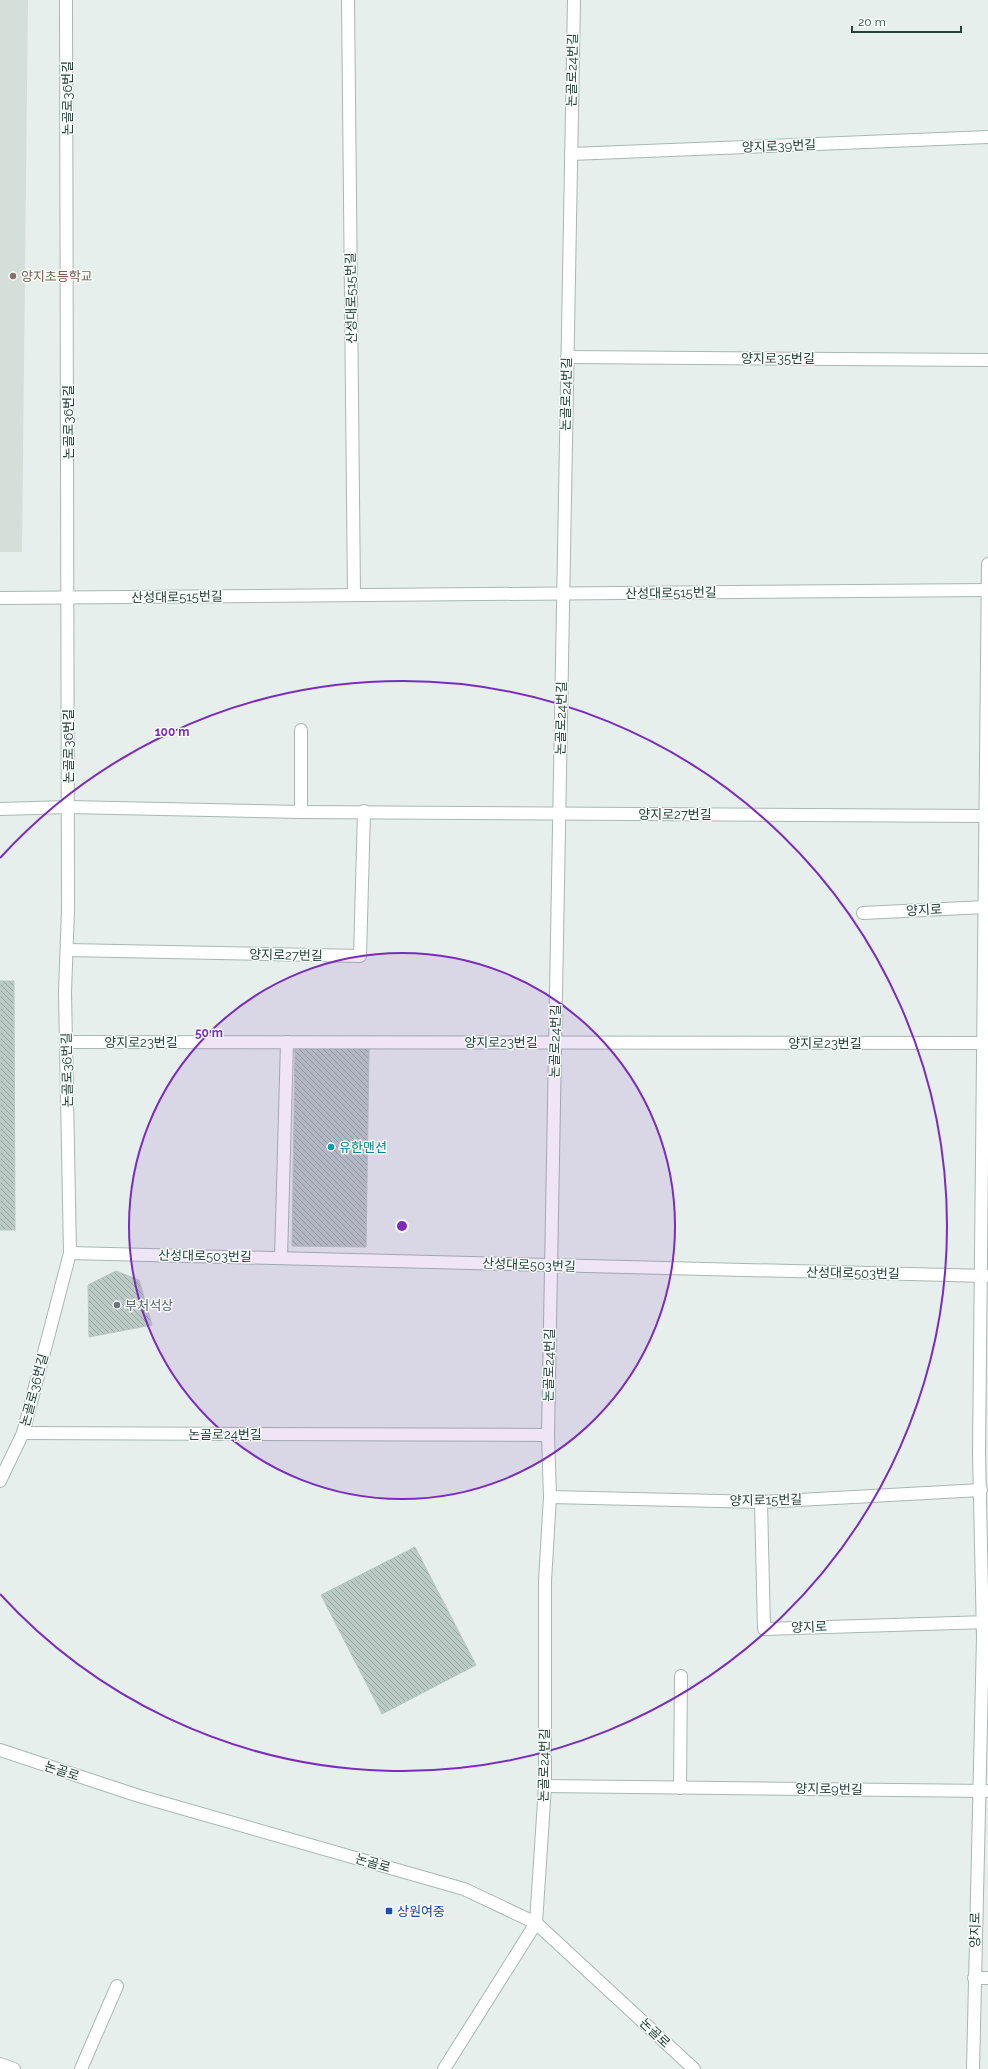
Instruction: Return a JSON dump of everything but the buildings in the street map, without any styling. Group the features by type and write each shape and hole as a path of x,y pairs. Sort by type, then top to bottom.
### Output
{"street":[{"name":"논골로36번길","path":"0,1482 23,1433 70,1252 65,992 67,950 68,807 66,0"},
{"name":"산성대로515번길","path":"348,0 354,595"},
{"name":"논골로24번길","path":"444,2069 536,1923 545,1786 545,1581 550,1497 548,1435 574,0"},
{"name":"양지로39번길","path":"571,154 988,137"},
{"name":"양지로35번길","path":"567,357 988,360"},
{"name":"양지로","path":"973,2069 974,1978 984,1790 985,1622 981,1490 984,1453 985,1276 983,1043 988,564"},
{"name":"산성대로515번길","path":"0,598 988,590"},
{"path":"301,730 301,812"},
{"name":"양지로27번길","path":"0,809 68,807 301,812 364,811 559,814 986,816"},
{"name":"양지로27번길","path":"67,950 360,956 364,811"},
{"name":"양지로","path":"863,913 985,907"},
{"name":"양지로23번길","path":"66,1042 983,1043"},
{"path":"281,1258 287,1042"},
{"name":"산성대로503번길","path":"70,1252 985,1276"},
{"name":"논골로24번길","path":"23,1433 548,1435"},
{"name":"양지로15번길","path":"550,1497 761,1502 981,1490"},
{"name":"양지로","path":"761,1502 764,1629 985,1622"},
{"path":"680,1788 681,1676"},
{"name":"논골로","path":"0,1750 139,1796 464,1889 536,1923 694,2069"},
{"name":"양지로9번길","path":"545,1786 984,1790"},
{"path":"974,1978 988,1978"},
{"path":"80,2069 117,1986"},
{"path":"0,2064 14,2069"}],"shaded area":[{"name":"양지초등학교","path":"0,0 28,0 22,552 0,552"}],"place":[{"name":"양지초등학교","path":"13,276"},
{"name":"유한맨션","path":"331,1147"},
{"name":"부처석상","path":"117,1305"},
{"name":"상원여중","path":"389,1911"}]}
